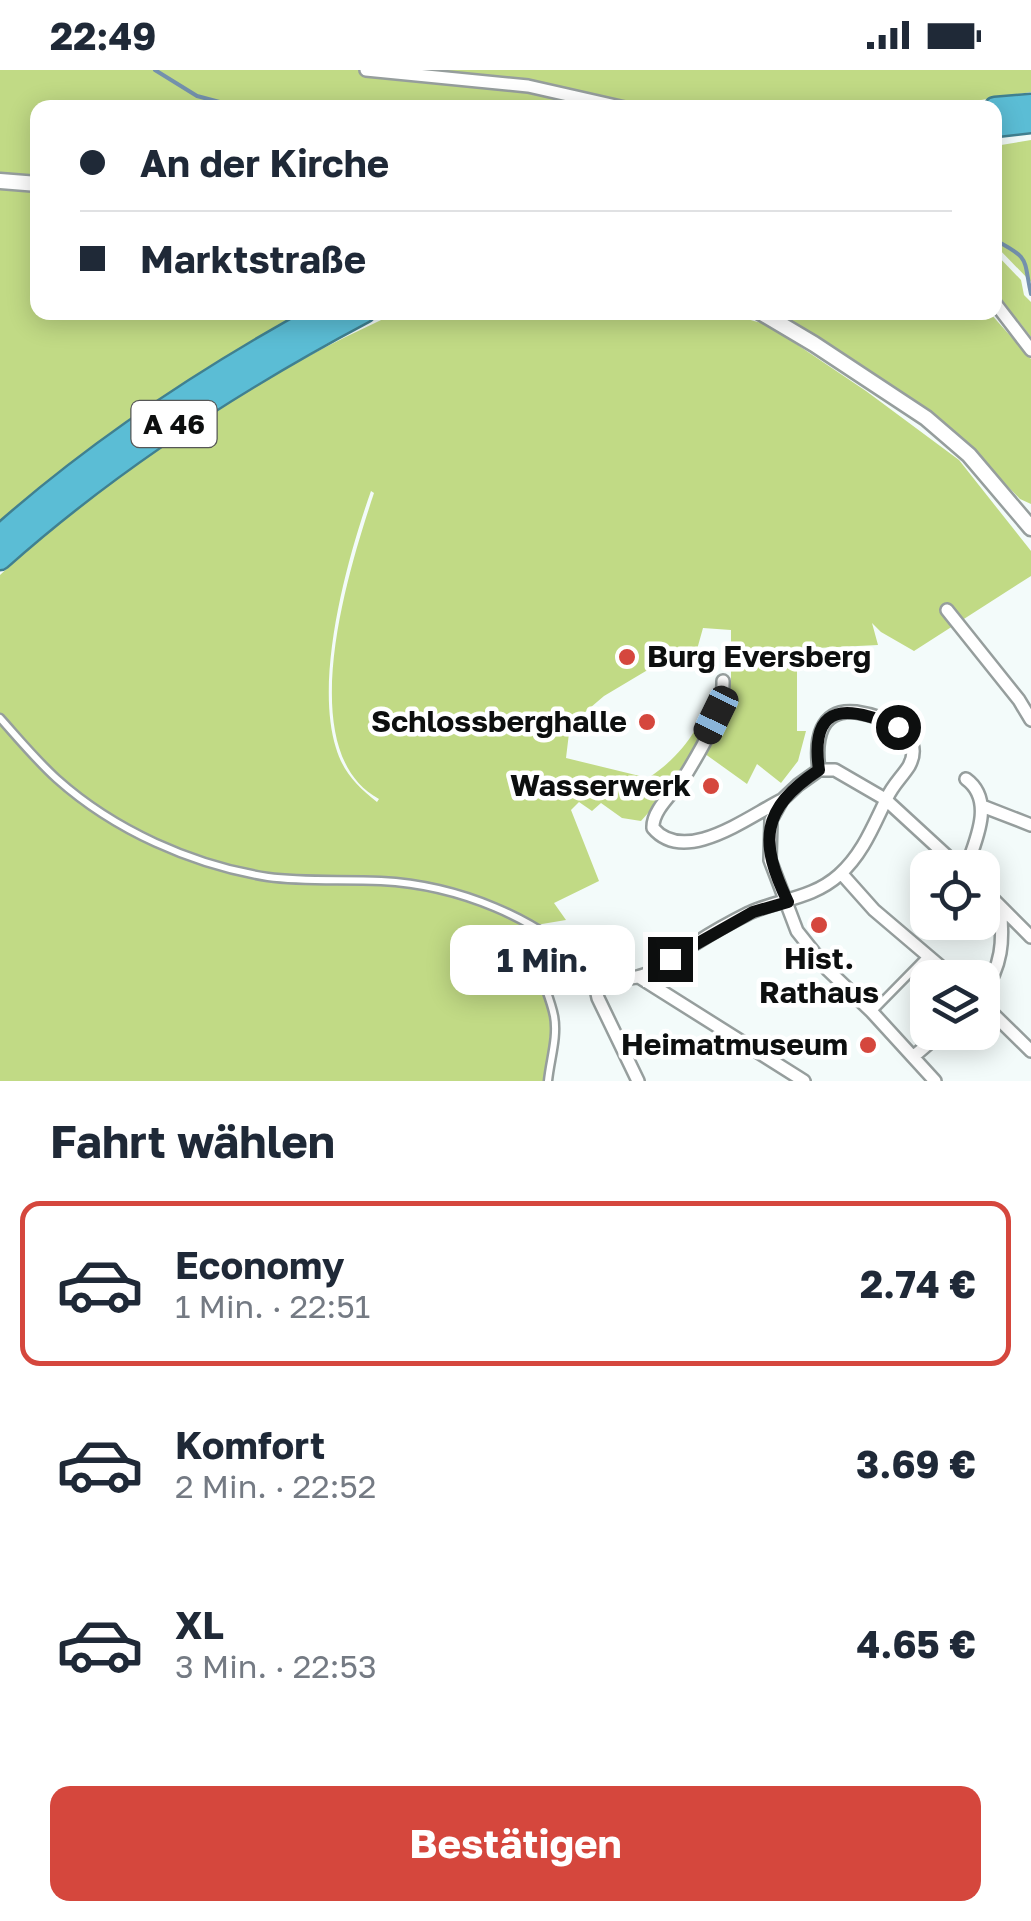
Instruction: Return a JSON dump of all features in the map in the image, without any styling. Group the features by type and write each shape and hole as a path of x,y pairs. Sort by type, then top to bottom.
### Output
{"highway":[{"path":"1002,107 1031,105"},
{"path":"1002,125 1031,122"},
{"name":"A 46","path":"0,536 142,424 312,320"},
{"name":"A 46","path":"0,559 163,432 249,376 350,320"}],"street":[{"path":"366,70 528,86 589,100"},
{"path":"0,181 30,183"},
{"path":"1002,312 1031,350"},
{"path":"774,320 926,418 969,455 1031,528"},
{"path":"947,610 1031,720"},
{"path":"723,681 716,715 686,776 654,817 653,828 664,837 698,841 726,831 782,800 819,770 844,774 886,799 943,850"},
{"path":"638,1081 593,987 592,972 607,977 639,977 753,912 821,888 841,874 863,845 911,761 911,739 898,727 863,714 835,713 818,740 819,770"},
{"path":"966,779 979,792 982,806 969,850"},
{"path":"782,800 771,820 768,850 794,924 812,952 936,1081"},
{"path":"982,806 1031,824"},
{"path":"841,874 874,910 932,960"},
{"path":"1000,906 1031,937"},
{"path":"1000,906 1004,939 1000,962"},
{"path":"639,977 804,1081"},
{"path":"1000,1019 1031,1052"},
{"path":"913,1057 921,1050"}],"lane":[{"path":"0,718 73,793 187,856 270,877 440,887 543,931 592,972"},
{"path":"543,931 536,949 537,962 555,1024 548,1081"},
{"path":"872,1012 927,956"}],"green space":[{"path":"0,70 1031,70 1031,92 982,100 30,100 30,320 288,320 161,398 0,521"},
{"path":"1031,140 1031,282 1002,252 1002,145"},
{"path":"1002,260 1021,280 1024,295 1031,302 1031,337 1002,300"},
{"path":"382,320 750,320 768,325 959,460 1031,551 1031,576 914,651 872,623 878,645 797,649 797,731 806,731 798,761 781,783 757,764 747,784 701,751 731,682 731,630 703,628 696,653 680,671 656,665 604,696 570,725 566,758 648,778 681,750 703,716 714,689 719,691 707,727 688,761 641,821 622,818 601,803 592,811 579,802 571,810 599,881 554,903 566,920 536,925 452,888 341,876 341,882 412,886 465,898 533,930 531,953 552,1017 545,1081 0,1081 0,575 44,535 139,461 292,365","holes":["371,491 374,493 352,565 334,655 332,700 337,741 352,775 379,799 377,802 352,778 339,757 330,720 329,688 336,619"]},
{"path":"783,320 996,320 1031,359 1031,504 1020,499 961,438 856,361"}],"waterway":[{"path":"155,70 197,96 212,100"},
{"path":"1002,244 1024,261 1031,294"}],"place":[{"name":"Burg Eversberg","path":"627,657"},
{"name":"Schlossberghalle","path":"647,722"},
{"name":"Wasserwerk","path":"711,786"},
{"name":"Hist. Rathaus","path":"819,925"},
{"name":"Heimatmuseum","path":"868,1045"}],"route":[{"path":"670,959 753,912 788,902 770,860 771,820 788,794 819,770 818,740 831,716 842,711 863,714 898,727"}]}
